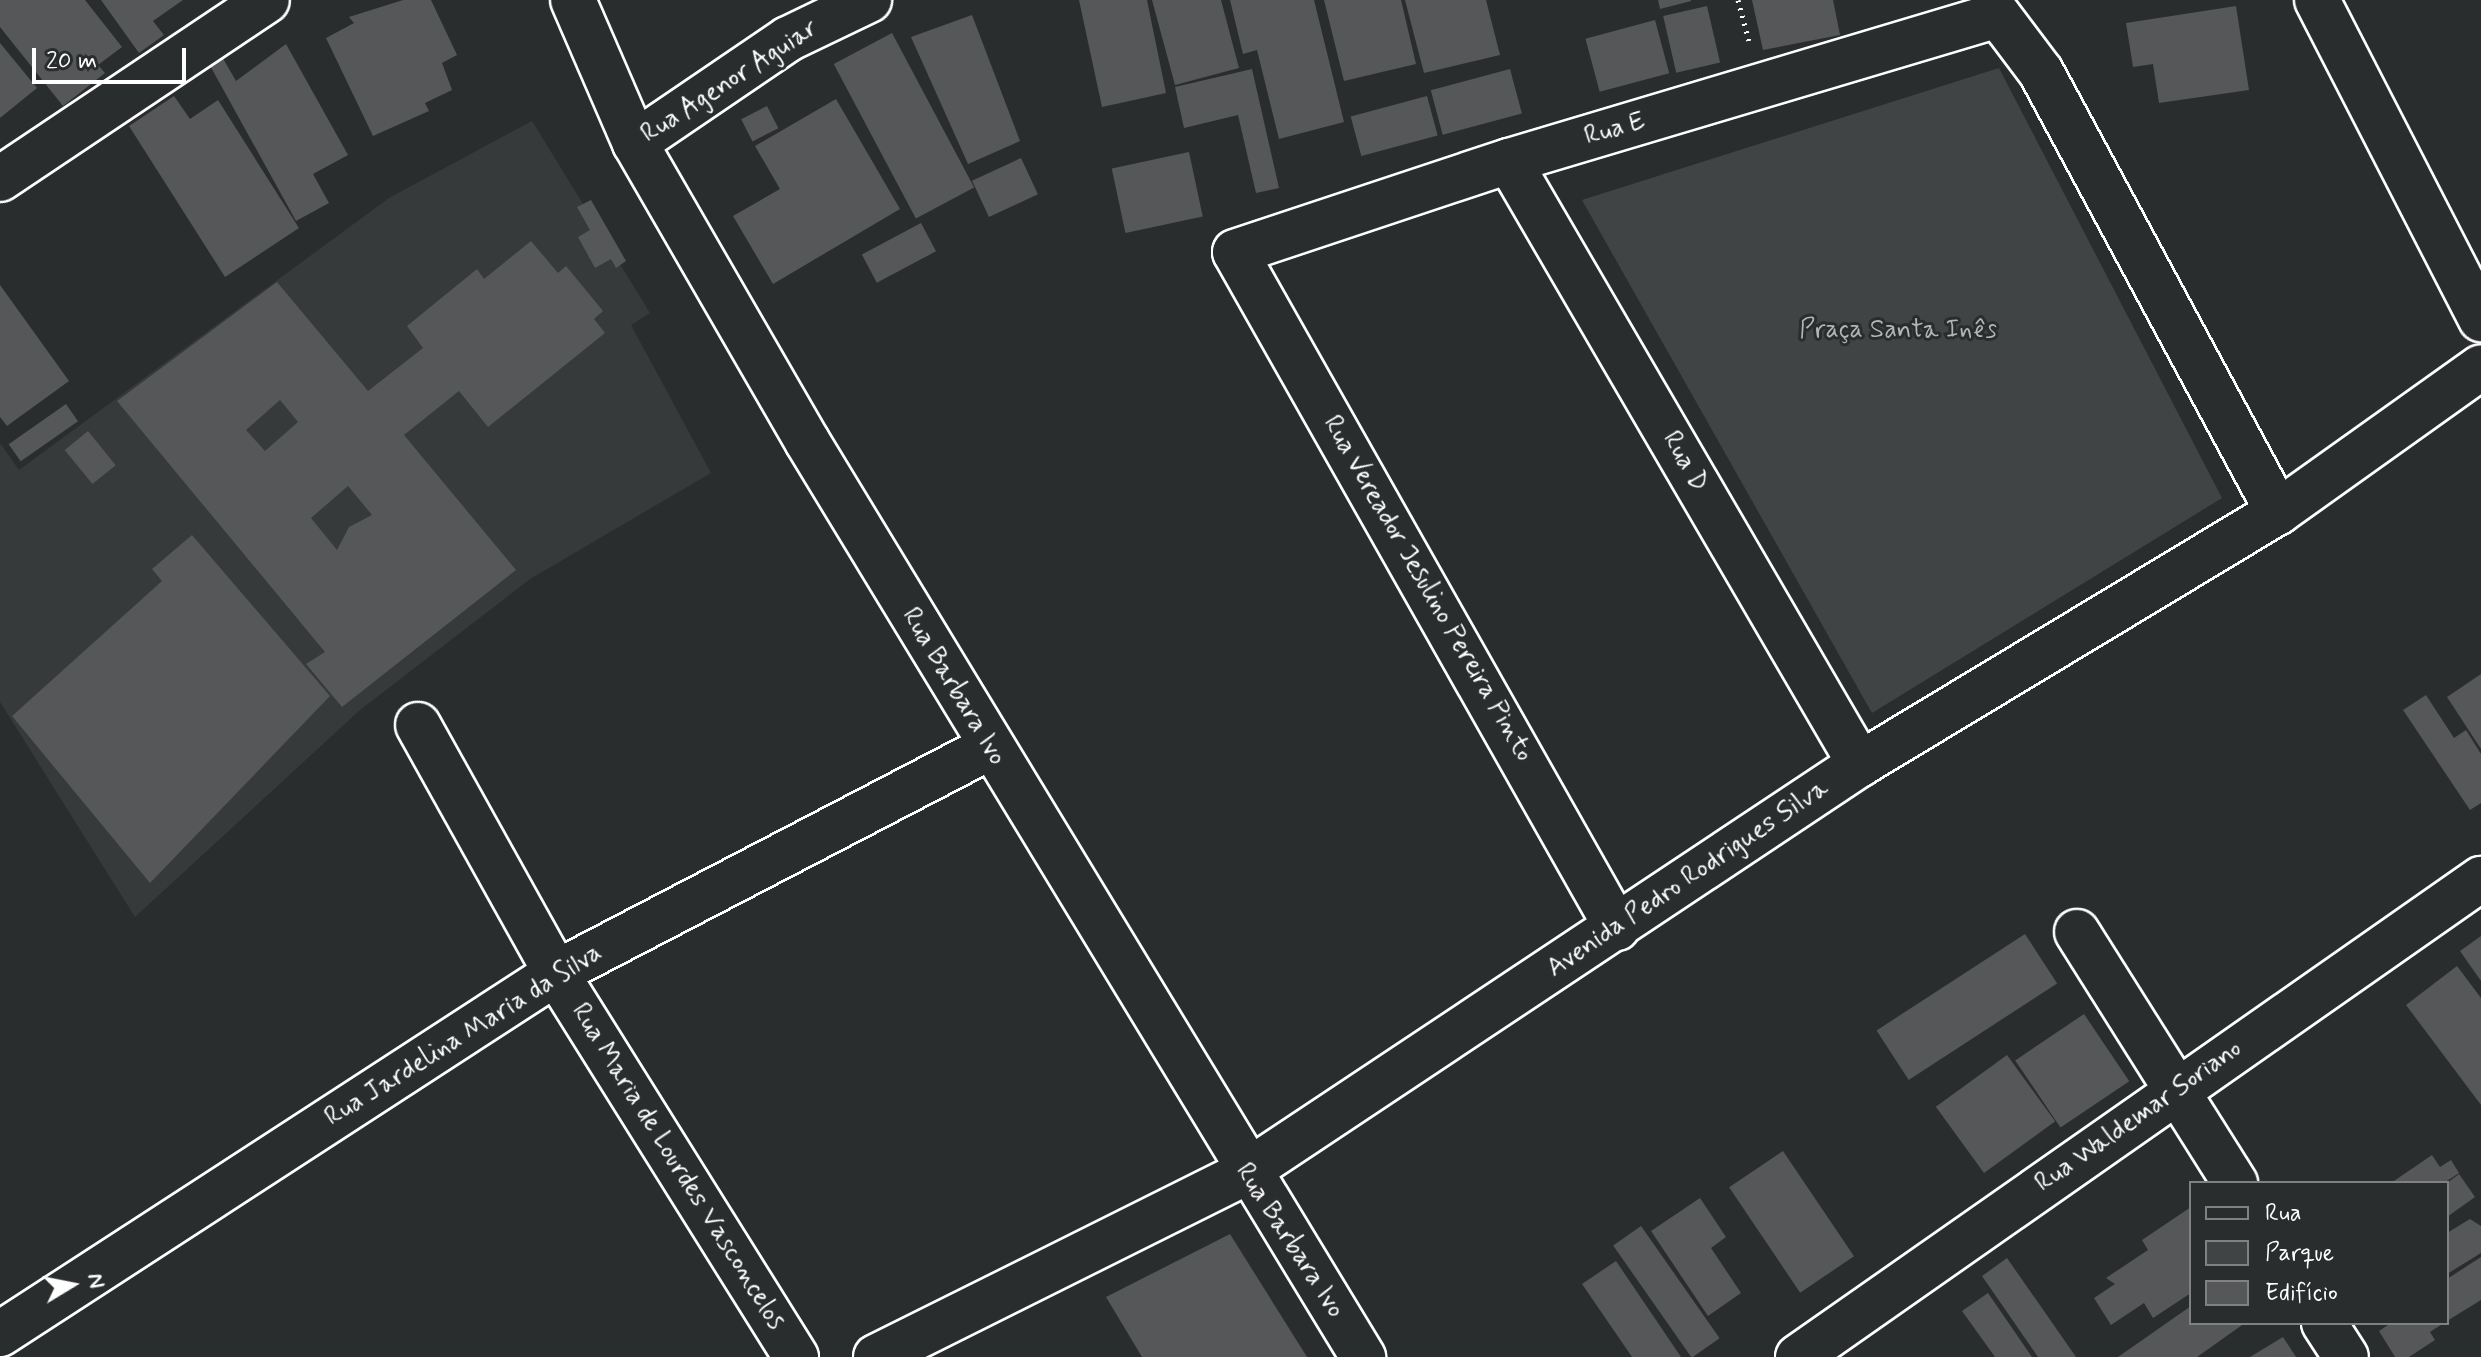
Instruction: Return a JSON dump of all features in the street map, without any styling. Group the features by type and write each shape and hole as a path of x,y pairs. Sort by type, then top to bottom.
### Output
{"street":[{"path":"0,179 267,0"},
{"name":"Rua Barbara Ivo","path":"573,0 635,143 807,441 1245,1173 1363,1357"},
{"name":"Rua Agenor Aguiar","path":"635,143 788,39 869,0"},
{"path":"2317,0 2481,319"},
{"name":"Rua E","path":"1235,252 1509,161 1998,15 2041,72 2278,512"},
{"name":"Rua D","path":"1509,161 1860,764"},
{"name":"Rua Vereador Jesulino Pereira Pinto","path":"1235,252 1617,928"},
{"name":"Avenida Pedro Rodrigues Silva","path":"876,1357 1245,1173 1860,764 2278,512 2481,367"},
{"name":"Rua Maria de Lourdes Vasconcelos","path":"418,725 556,973 796,1357"},
{"name":"Rua Jardelina Maria da Silva","path":"0,1334 556,973 989,748"},
{"name":"Rua Waldemar Soriano","path":"1798,1357 2481,879"},
{"path":"2077,932 2234,1181"},
{"path":"2325,1325 2346,1357"}],"shaded area":[{"path":"532,121 650,313 631,325 711,473 530,579 360,710 135,917 0,702 0,443 19,470 389,198"}],"green space":[{"name":"Praça Santa Inês","path":"1999,68 2222,498 1872,713 1582,200"}],"building":[{"path":"0,0 85,0 122,47 98,65 105,73 63,106 0,27"},
{"path":"101,0 183,0 153,21 164,35 139,53"},
{"path":"403,0 431,0 457,55 442,63 452,90 425,103 429,111 373,136 326,38 354,23 349,17"},
{"path":"1079,0 1147,0 1166,93 1102,107"},
{"path":"1152,0 1221,0 1239,68 1175,85"},
{"path":"1230,0 1314,0 1344,122 1279,139 1257,50 1243,54"},
{"path":"1324,0 1401,0 1416,64 1344,81"},
{"path":"1405,0 1486,0 1500,55 1424,73"},
{"path":"1658,0 1691,0 1691,1 1660,9"},
{"path":"1752,0 1833,0 1840,35 1763,50"},
{"path":"1707,6 1720,63 1676,73 1663,16"},
{"path":"2236,6 2249,90 2159,103 2153,64 2133,67 2126,23"},
{"path":"972,15 1020,141 968,164 911,37"},
{"path":"1655,20 1669,73 1600,92 1585,39"},
{"path":"892,33 974,188 916,219 834,64"},
{"path":"0,43 37,88 0,118"},
{"path":"286,44 348,155 313,174 329,203 296,221 208,62 221,55 236,81"},
{"path":"1252,69 1279,188 1256,193 1238,115 1184,128 1175,87"},
{"path":"1510,69 1522,113 1443,135 1431,90"},
{"path":"174,96 190,119 218,100 299,228 225,277 129,126"},
{"path":"1427,96 1438,136 1361,156 1351,116"},
{"path":"836,99 900,209 773,284 733,216 780,189 755,146"},
{"path":"767,106 778,128 753,141 741,119"},
{"path":"1189,152 1203,217 1125,233 1112,168"},
{"path":"1021,158 1038,194 989,217 972,181"},
{"path":"591,200 626,261 616,268 611,259 595,268 578,237 590,230 577,207"},
{"path":"921,223 936,251 877,283 862,254"},
{"path":"531,241 558,273 566,266 603,311 594,319 605,333 488,427 459,391 404,435 516,570 342,707 306,664 325,652 117,401 277,282 368,391 423,348 407,326 477,269 484,279","holes":["280,400 298,422 265,451 246,430","348,486 372,515 349,527 337,550 311,518"]},
{"path":"0,285 69,381 7,426 0,417"},
{"path":"66,404 78,421 21,461 9,444"},
{"path":"88,431 116,465 92,484 65,450"},
{"path":"192,535 330,696 150,883 12,716 162,581 152,569"},
{"path":"2481,674 2481,749 2447,697"},
{"path":"2426,695 2454,738 2466,730 2481,754 2481,803 2470,810 2403,710"},
{"path":"2025,934 2057,983 1909,1080 1877,1030"},
{"path":"2481,936 2481,981 2460,951"},
{"path":"2457,966 2481,998 2481,1105 2406,1005"},
{"path":"2084,1014 2129,1081 2060,1128 2015,1060"},
{"path":"2007,1055 2055,1121 1984,1173 1936,1107"},
{"path":"1783,1151 1854,1256 1800,1293 1729,1187"},
{"path":"2432,1155 2440,1167 2451,1160 2459,1173 2447,1181 2394,1181"},
{"path":"2459,1174 2475,1197 2449,1216 2449,1182"},
{"path":"1700,1198 1726,1237 1711,1248 1741,1293 1708,1316 1651,1231"},
{"path":"2189,1208 2189,1294 2153,1318 2144,1303 2111,1325 2094,1298 2115,1284 2106,1278 2148,1250 2142,1240"},
{"path":"2470,1219 2481,1226 2481,1253 2449,1273 2449,1232"},
{"path":"1641,1226 1720,1338 1691,1357 1613,1246"},
{"path":"1230,1234 1307,1357 1142,1357 1106,1297"},
{"path":"2481,1257 2481,1300 2449,1320 2449,1278"},
{"path":"2007,1258 2076,1357 2038,1357 1982,1276"},
{"path":"1616,1261 1681,1357 1632,1357 1582,1284"},
{"path":"1988,1293 2032,1357 1995,1357 1962,1311"},
{"path":"2189,1307 2189,1325 2242,1325 2197,1357 2118,1357"},
{"path":"2388,1325 2441,1325 2430,1332 2435,1340 2409,1357 2395,1357 2379,1331"},
{"path":"2283,1337 2296,1357 2250,1357"}]}
